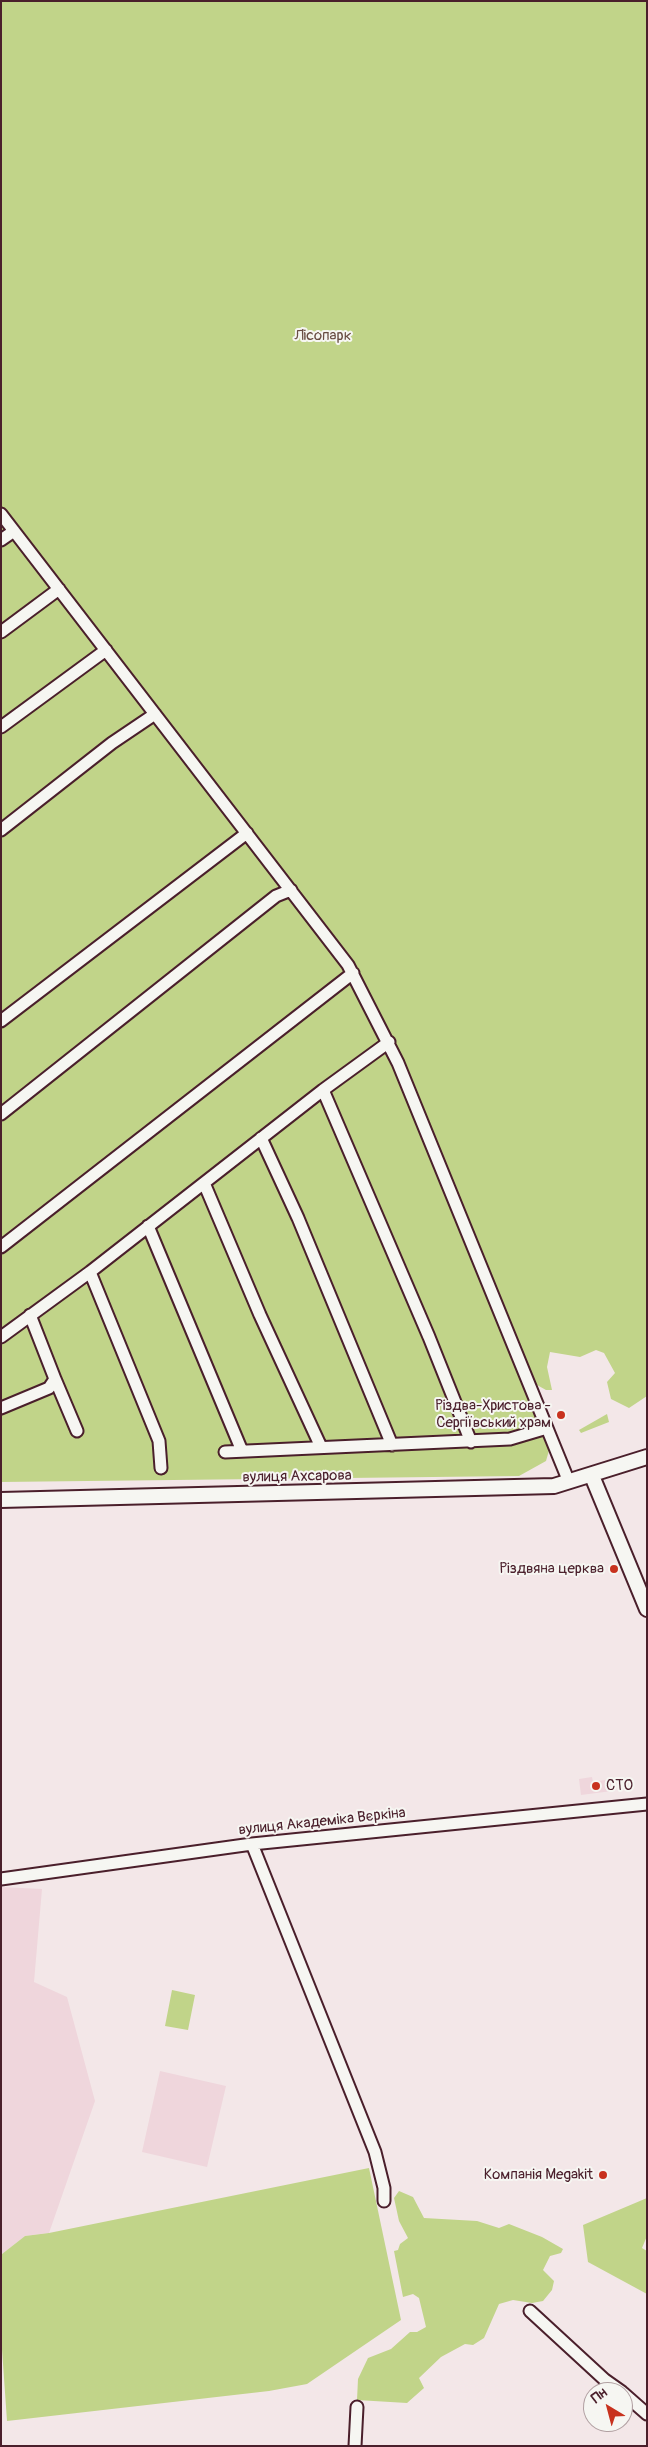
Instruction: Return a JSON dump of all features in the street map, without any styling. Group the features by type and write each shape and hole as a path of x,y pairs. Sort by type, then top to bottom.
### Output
{"main road":[{"name":"вулиця Ахсарова","path":"1,1500 531,1487 570,1482 647,1457"},
{"path":"592,1476 647,1609"}],"street":[{"path":"1,514 353,973 389,1042 506,1322 570,1482"},
{"path":"1,540 14,531"},
{"path":"1,632 59,589"},
{"path":"1,727 106,650"},
{"path":"1,830 112,743 155,714"},
{"path":"1,1021 247,833"},
{"path":"1,1114 276,896 291,890"},
{"path":"1,1247 353,973"},
{"path":"1,1337 90,1272 322,1090 389,1042"},
{"path":"322,1090 429,1338 471,1442"},
{"path":"261,1138 298,1218 392,1445"},
{"path":"204,1183 260,1315 321,1447"},
{"path":"148,1226 242,1451"},
{"path":"90,1272 159,1441 160,1468"},
{"path":"30,1315 77,1431"},
{"path":"1,1408 49,1388 56,1379"},
{"path":"226,1452 471,1442 510,1439 547,1428"},
{"name":"вулиця Академіка Вєркіна","path":"1,1879 252,1844 647,1804"},
{"path":"252,1844 374,2152 384,2188 384,2201"},
{"path":"530,2311 608,2382"},
{"path":"633,2401 647,2414"},
{"path":"355,2446 358,2407"}],"shaded area":[{"name":"СТО","path":"592,1777 593,1782 610,1779 612,1791 581,1795 579,1779"},
{"path":"1,1887 42,1889 34,1982 67,1997 95,2101 49,2233 25,2236 2,2254 1,2276"},
{"path":"160,2071 226,2086 207,2167 142,2152"}],"green space":[{"name":"Лісопарк","path":"1,1 647,1 647,1396 629,1408 611,1399 607,1382 615,1373 604,1353 596,1350 580,1357 550,1352 547,1367 552,1390 546,1390 537,1385 531,1389 550,1447 546,1461 519,1476 1,1482"},
{"path":"607,1414 609,1422 581,1433 579,1430"},
{"path":"172,1990 195,1995 188,2030 165,2026"},
{"path":"369,2168 401,2320 307,2384 269,2391 7,2421 1,2335 2,2254 25,2236 49,2233"},
{"path":"399,2191 413,2197 424,2218 477,2221 499,2228 509,2224 542,2237 563,2249 561,2253 550,2256 543,2270 554,2281 552,2290 543,2301 532,2303 513,2300 499,2304 484,2338 473,2345 465,2344 441,2357 419,2378 424,2388 407,2403 357,2400 358,2379 368,2358 391,2349 410,2332 417,2332 426,2327 419,2298 413,2294 403,2297 394,2251 398,2250 400,2244 408,2238 399,2221 394,2198"},
{"path":"647,2198 647,2236 642,2248 647,2251 647,2294 588,2262 583,2225"}],"place":[{"name":"Різдва-Христова - Сергіївський храм","path":"561,1415"},
{"name":"Різдвяна церква","path":"614,1569"},
{"name":"СТО","path":"596,1786"},
{"name":"Компанія Megakit","path":"603,2175"}]}
